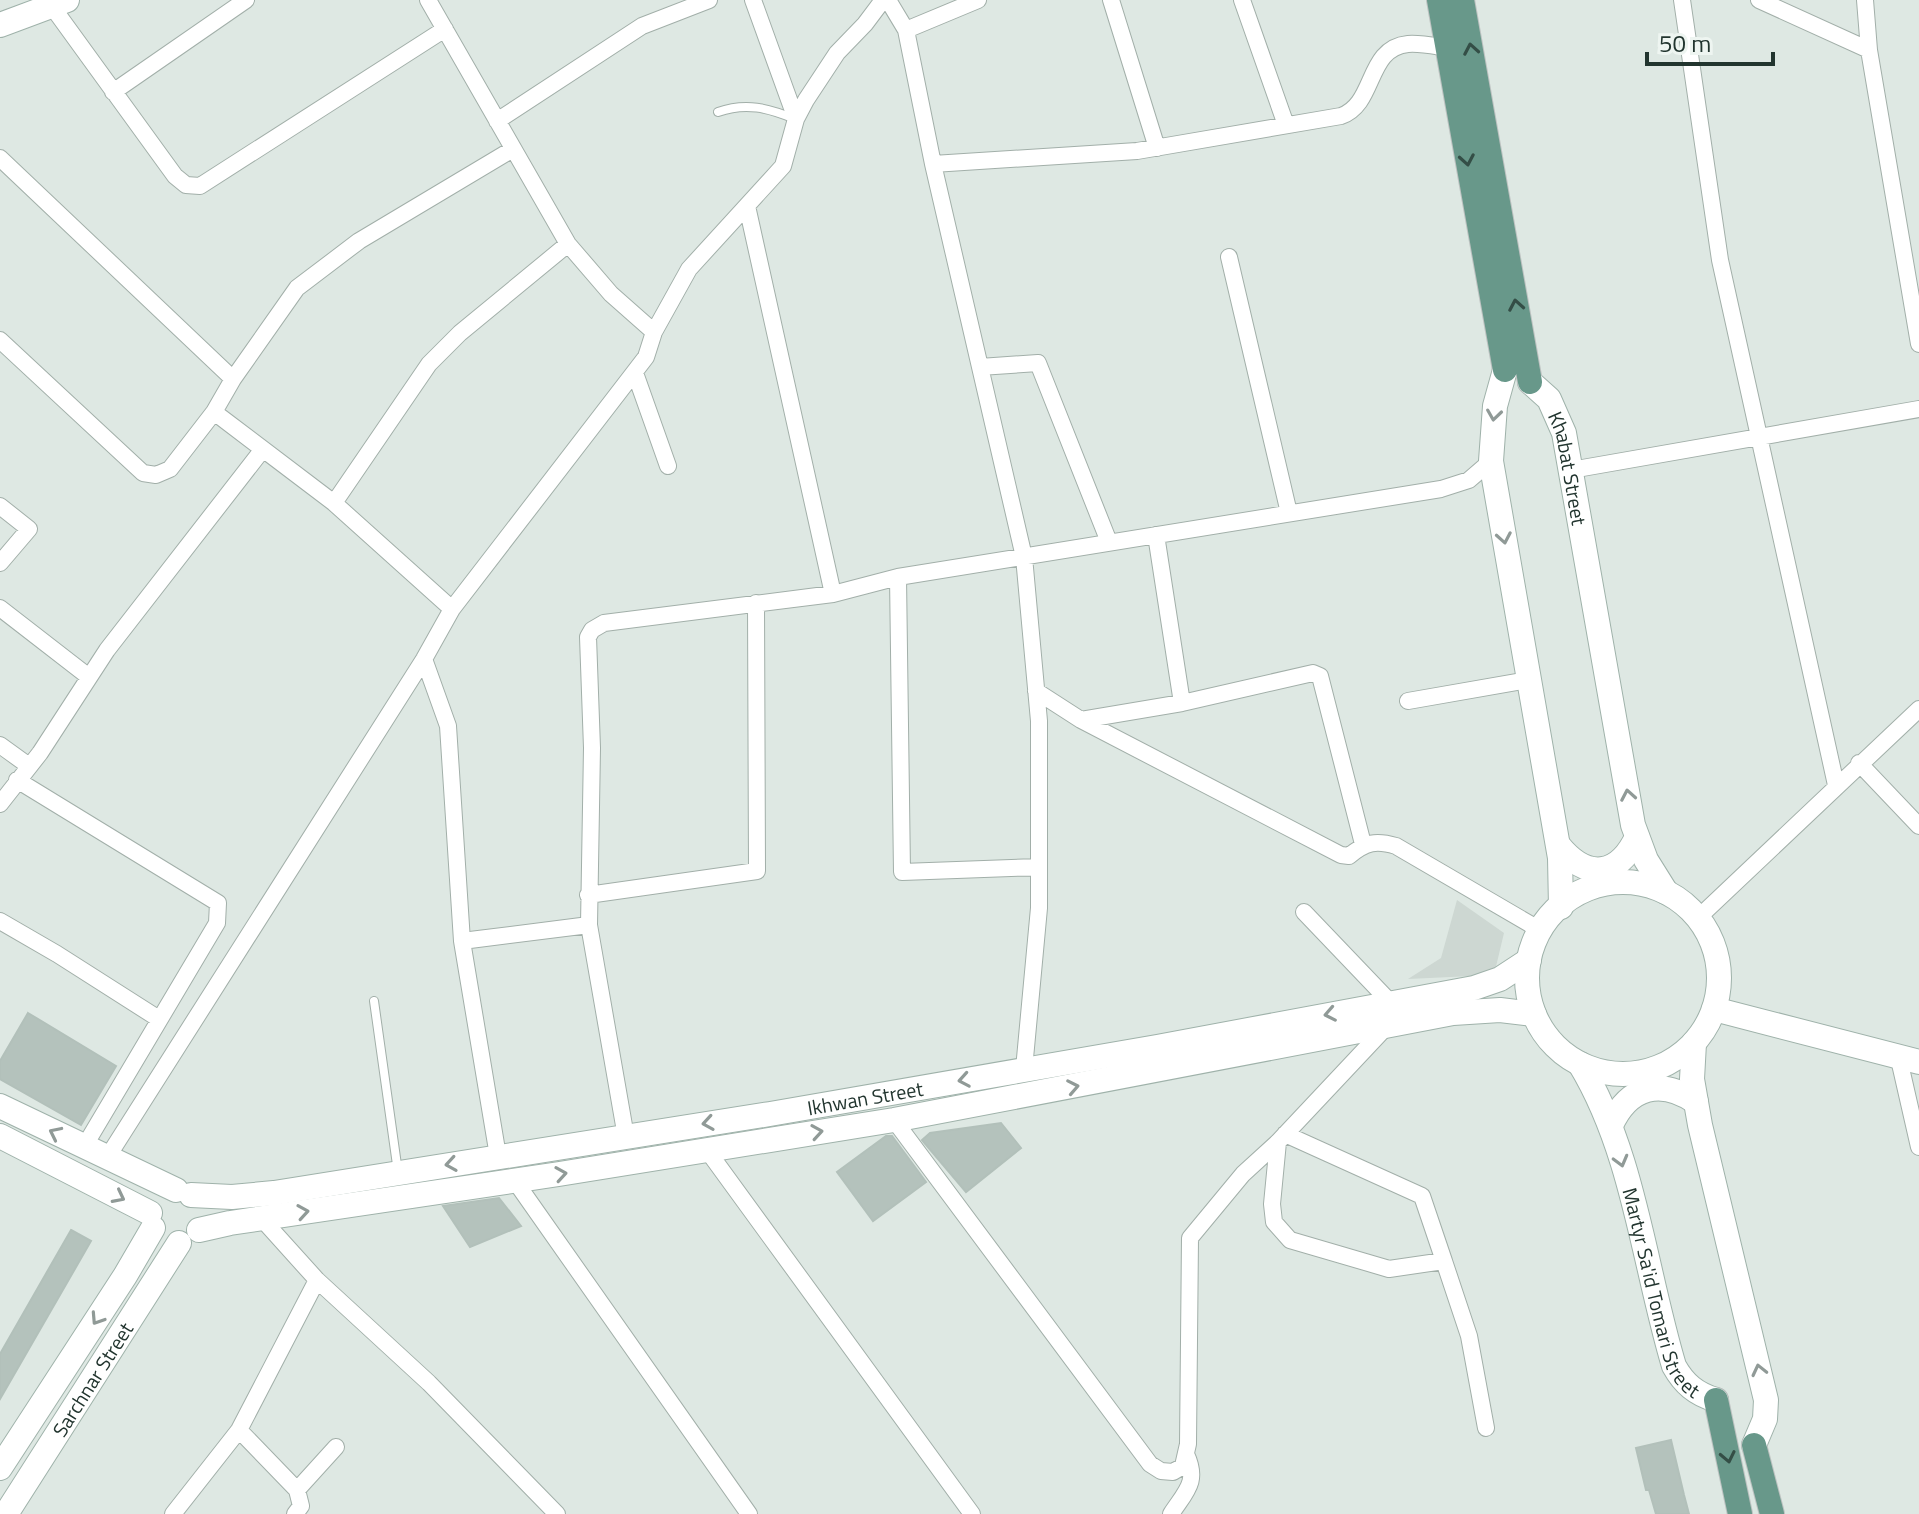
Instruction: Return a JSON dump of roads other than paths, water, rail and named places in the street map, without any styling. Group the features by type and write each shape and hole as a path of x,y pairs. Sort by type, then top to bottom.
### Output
{"main road":[{"path":"1439,0 1505,370 1492,424 1491,461 1559,846 1561,907"},
{"name":"Khabat Street","path":"1462,0 1530,382 1543,391 1555,409 1564,433 1637,837 1646,860 1666,892"},
{"path":"0,25 59,2"},
{"path":"1559,846 1570,860 1588,870 1609,867 1625,857 1637,837"},
{"path":"1615,883 1650,886 1666,892 1698,918 1712,943 1719,971 1719,990 1714,1009 1694,1043 1675,1059 1652,1069 1628,1074 1603,1072 1580,1064 1553,1043 1534,1014 1528,987 1529,960 1540,930 1561,907 1582,892 1615,883"},
{"name":"Ikhwan Street","path":"189,1236 262,1219 894,1120 1390,1014 1490,984 1511,974 1529,960"},
{"path":"1490,984 1503,995 1500,1010"},
{"path":"1714,1009 1908,1058"},
{"name":"Ikhwan Street","path":"183,1192 253,1196 770,1114 1024,1069 1390,1014 1500,1010 1534,1014"},
{"path":"1694,1043 1692,1079 1696,1102 1766,1400 1762,1428 1754,1445 1772,1514"},
{"name":"Martyr Sa'id Tomari Street","path":"1580,1064 1595,1088 1611,1125 1674,1366 1694,1391 1716,1400 1740,1514"},
{"path":"1611,1125 1618,1109 1631,1097 1647,1089 1664,1088 1681,1092 1696,1102"},
{"path":"0,1106 183,1192 197,1200 203,1215 189,1236 164,1240 151,1221 0,1136"},
{"path":"770,1114 775,1139"},
{"path":"151,1221 156,1200 183,1192"},
{"name":"Sarchnar Street","path":"2,1461 125,1276 151,1221"},
{"name":"Sarchnar Street","path":"6,1514 148,1289 189,1236"},
{"path":"125,1276 148,1289"}],"street":[{"path":"113,92 246,0"},
{"path":"428,0 568,244 611,294 654,332"},
{"path":"497,121 642,26 709,0"},
{"path":"753,0 796,119"},
{"path":"107,1158 181,1037 424,659 452,609 583,436 635,373 689,269 783,166 796,119 806,100 837,53 886,0 906,30 933,164 1024,557 1039,721 1039,908 1024,1069"},
{"path":"906,30 978,0"},
{"path":"1111,0 1157,148"},
{"path":"1242,0 1286,125"},
{"path":"1682,0 1720,260 1836,785"},
{"path":"1759,0 1869,50"},
{"path":"1865,0 1869,50 1919,344"},
{"path":"59,2 113,92 175,176 186,185 200,186 445,29"},
{"path":"933,164 1157,148 1350,113 1360,103 1377,64 1398,46 1416,44 1447,48"},
{"path":"0,340 143,473 156,475 170,469 214,412 233,379 297,288 359,241 513,149"},
{"path":"0,158 233,379"},
{"path":"747,206 833,594"},
{"path":"334,503 429,364 460,333 568,244"},
{"path":"1229,257 1289,513"},
{"path":"980,367 1038,363 1109,542"},
{"path":"635,373 668,466"},
{"path":"1571,470 1919,409"},
{"path":"214,412 334,503 452,609"},
{"path":"0,804 107,650 263,449"},
{"path":"626,1137 589,925 592,748 588,637 592,630 604,623 833,594 898,577 1455,486 1469,480 1491,461"},
{"path":"0,506 29,529 0,563"},
{"path":"1156,535 1182,703"},
{"path":"898,577 902,872 1039,867"},
{"path":"588,895 757,871 756,603"},
{"path":"0,608 89,677"},
{"path":"424,659 448,726 462,941 498,1156"},
{"path":"1081,720 1182,703 1313,673 1320,676 1363,844"},
{"path":"1408,701 1528,680"},
{"path":"1036,691 1081,720 1341,855 1349,856 1363,844 1380,841 1396,846 1540,930"},
{"path":"1698,918 1919,709"},
{"path":"0,745 29,766"},
{"path":"1859,763 1919,826"},
{"path":"17,780 218,903 217,923 84,1147"},
{"path":"894,1120 1150,1464 1161,1471 1173,1472 1183,1466 1186,1454 1190,1238 1243,1174 1282,1138 1390,1014 1304,912"},
{"path":"0,921 159,1019"},
{"path":"462,941 589,925"},
{"path":"1908,1058 1919,1147"},
{"path":"1282,1138 1272,1204 1274,1222 1290,1240 1389,1269 1444,1261"},
{"path":"1282,1138 1422,1196 1469,1336 1486,1428"},
{"path":"707,1150 972,1514"},
{"path":"515,1181 749,1514"},
{"path":"262,1219 317,1280 429,1383 557,1514"},
{"path":"173,1514 239,1430 317,1280"},
{"path":"239,1430 297,1490 301,1506 295,1514"},
{"path":"297,1490 336,1447"},
{"path":"1171,1514 1192,1480 1193,1470 1186,1454"}],"lane":[{"path":"718,112 735,106 758,106 796,119"},
{"path":"374,1001 398,1173"}]}
